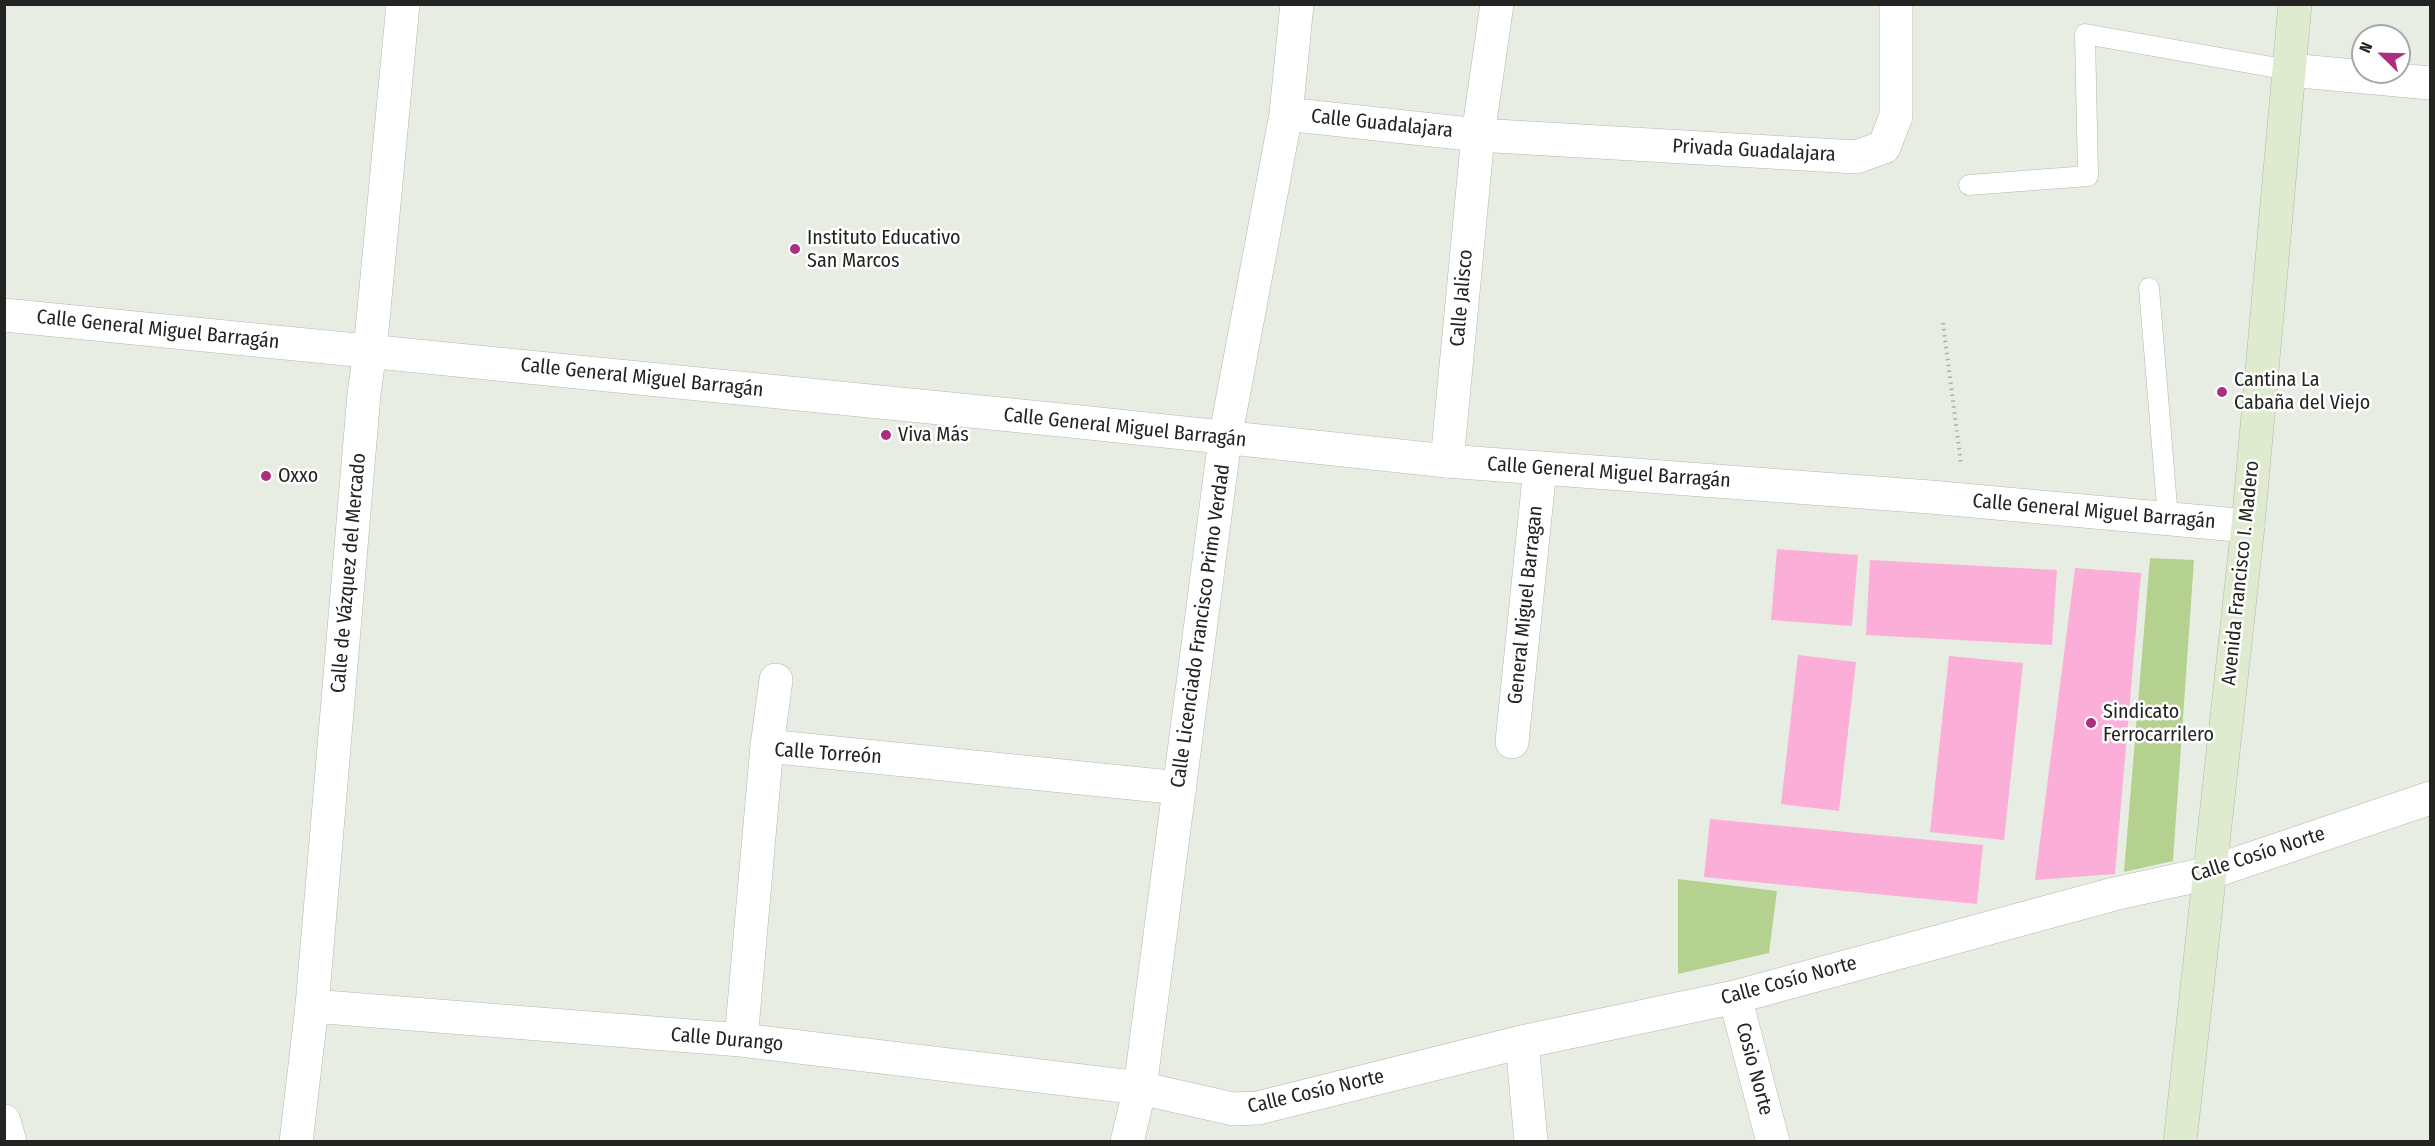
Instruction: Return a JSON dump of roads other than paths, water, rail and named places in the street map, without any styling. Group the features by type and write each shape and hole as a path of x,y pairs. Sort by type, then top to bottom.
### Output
{"main road":[{"name":"Avenida Francisco I. Madero","path":"2180,1142 2248,526 2295,4"}],"street":[{"name":"Calle de Vázquez del Mercado","path":"296,1142 312,1006 363,406 403,4"},
{"name":"Calle Licenciado Francisco Primo Verdad","path":"1128,1142 1140,1088 1226,439 1286,114 1297,4"},
{"name":"Calle Jalisco","path":"1447,461 1478,135 1497,4"},
{"name":"Privada Guadalajara","path":"1478,135 1856,158 1884,147 1896,116 1896,4"},
{"path":"2289,70 2430,82"},
{"name":"Calle Guadalajara","path":"1286,114 1478,135"},
{"name":"Calle General Miguel Barragán","path":"4,315 1071,421 1447,461 1965,500 2248,526"},
{"name":"General Miguel Barragan","path":"1512,742 1540,468"},
{"path":"767,746 776,680"},
{"name":"Calle Torreón","path":"741,1040 767,746 1180,788"},
{"name":"Calle Cosío Norte","path":"1140,1088 1233,1109 1258,1108 1522,1042 1735,997 2114,894 2209,873 2430,798"},
{"name":"Cosio Norte","path":"1735,997 1773,1142"},
{"name":"Calle Durango","path":"312,1006 741,1040 1140,1088"},
{"path":"1522,1042 1530,1142"},
{"path":"4,1121 10,1142"}],"lane":[{"path":"1969,185 2088,176 2085,34 2289,70"},
{"path":"2149,288 2168,518"}],"place":[{"name":"Instituto Educativo San Marcos","path":"795,249"},
{"name":"Cantina La Cabaña del Viejo","path":"2222,392"},
{"name":"Viva Más","path":"886,435"},
{"name":"Oxxo","path":"266,476"},
{"name":"Sindicato Ferrocarrilero","path":"2091,723"}]}
